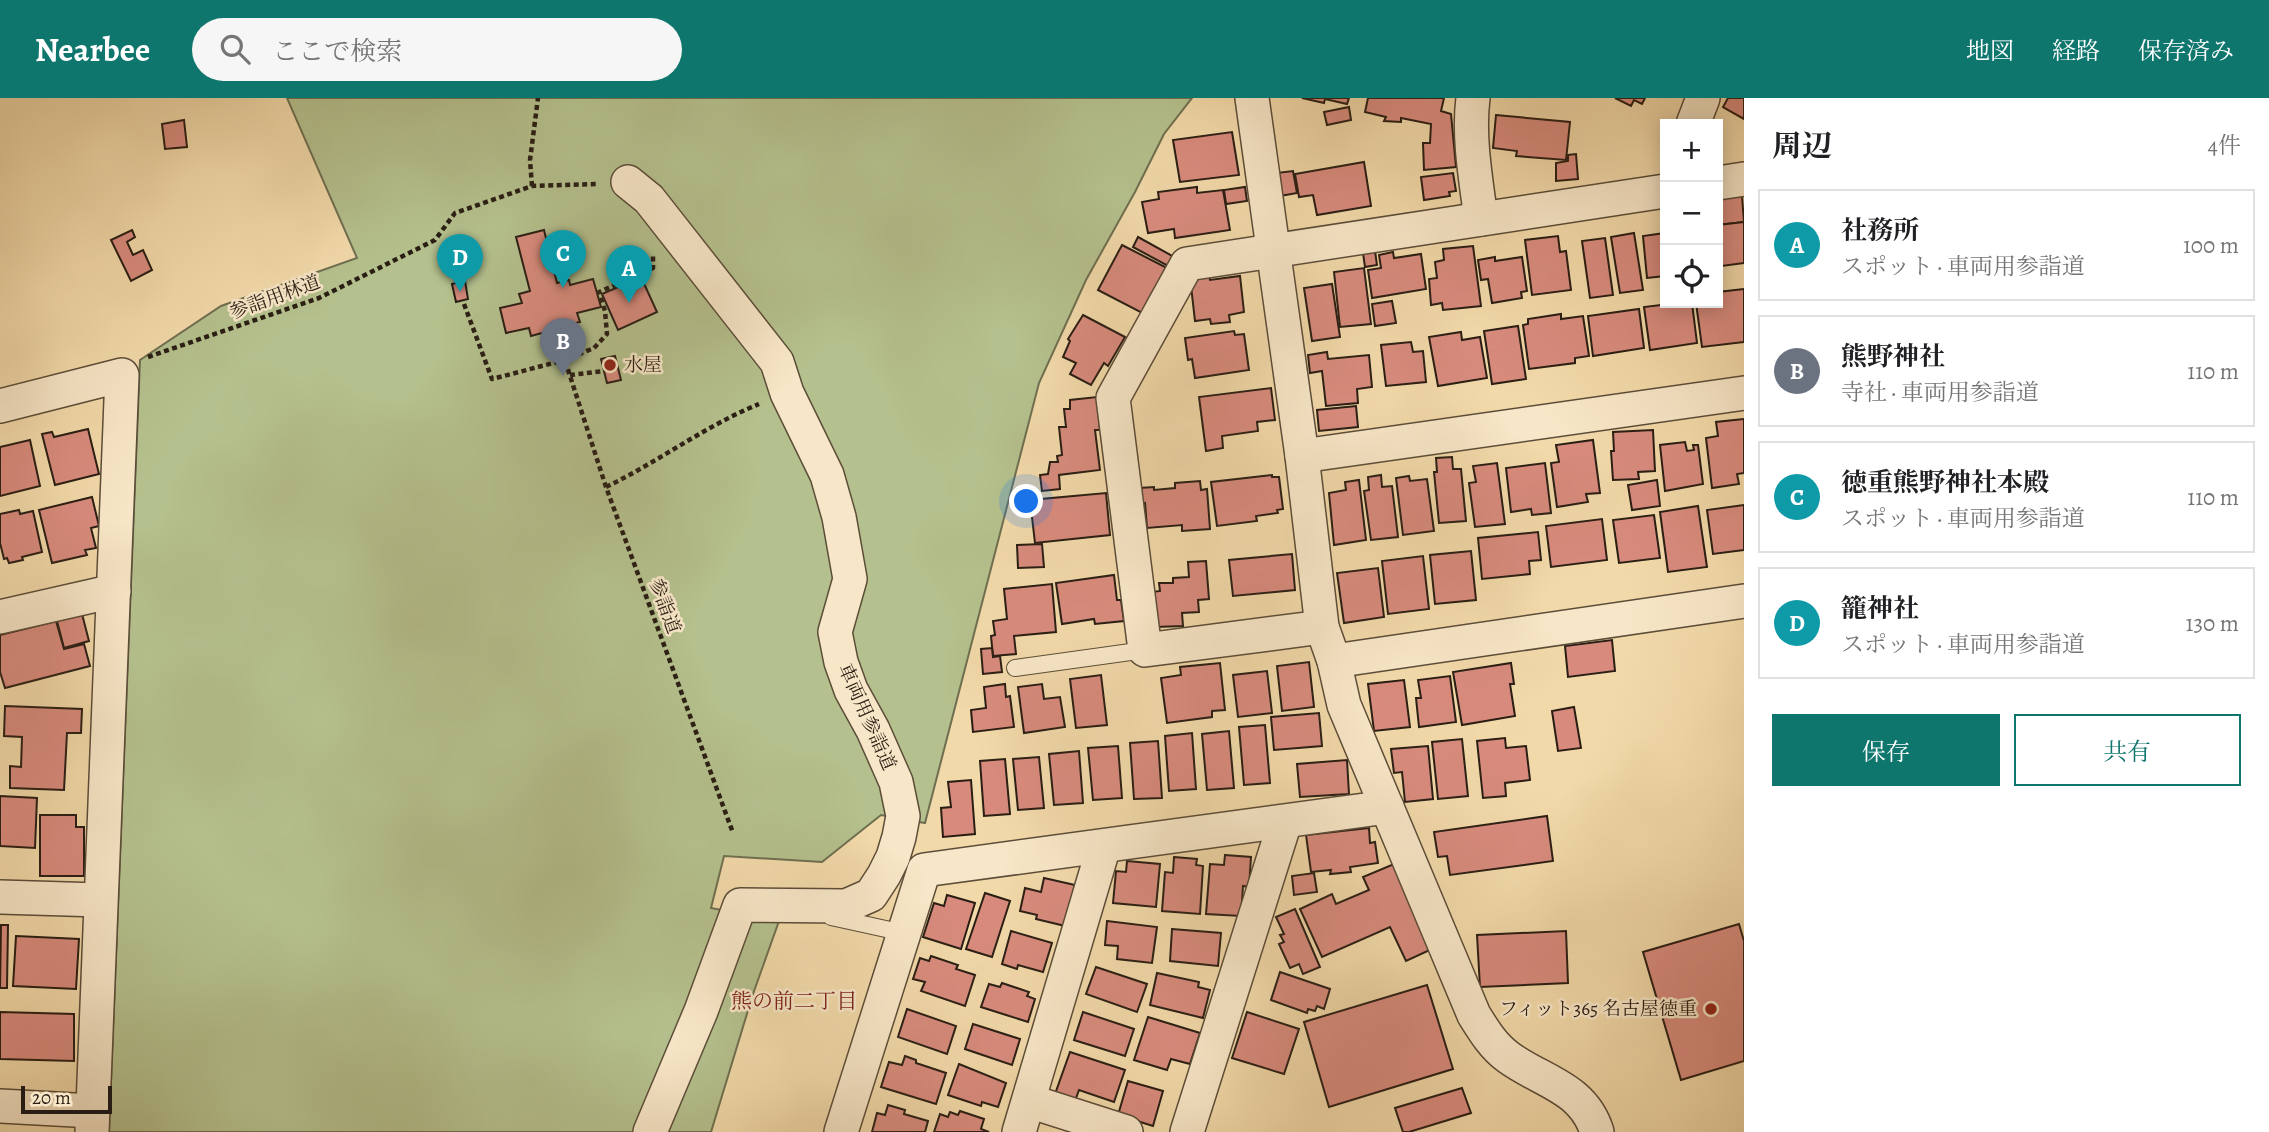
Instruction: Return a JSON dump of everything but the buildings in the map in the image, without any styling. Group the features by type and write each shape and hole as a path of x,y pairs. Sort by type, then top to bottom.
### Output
{"street":[{"path":"1252,98 1322,626 1334,661 1344,705 1471,1008 1489,1040 1505,1055 1531,1072 1562,1087 1584,1106 1597,1132"},
{"path":"1473,98 1471,111 1481,219"},
{"path":"1695,119 1703,98"},
{"path":"1723,182 1744,179"},
{"name":"車両用参詣道","path":"628,182 649,200 777,362 787,393 827,475 839,517 850,579 835,632 841,662 851,690 873,730 895,782 903,816 893,857 871,895 846,906 740,905 701,1011 650,1132"},
{"path":"1322,626 1145,650 1113,398 1187,264 1660,192"},
{"path":"0,406 121,375 92,1121 0,1106"},
{"path":"1301,456 1744,393"},
{"path":"0,617 114,591"},
{"path":"1334,661 1744,601"},
{"path":"841,1132 924,870 1387,807"},
{"path":"1187,1132 1285,822"},
{"path":"1104,846 1024,1117 1126,1132"},
{"path":"0,897 100,900"}],"lane":[{"path":"1016,668 1145,650"},
{"path":"818,906 830,916 904,933"}],"path":[{"path":"538,98 530,160 533,186 628,182"},
{"name":"参詣用林道","path":"121,375 140,360 319,298 435,240 455,213 533,186"},
{"path":"464,304 492,379 565,360 594,348 607,334 605,312 599,292 653,268 652,249"},
{"name":"参詣道","path":"559,345 606,487 733,833"},
{"path":"570,375 604,371"},
{"path":"606,487 638,472 737,414 787,393"}],"green space":[{"path":"287,98 1192,98 1164,134 1086,280 1039,383 925,823 881,815 822,862 724,856 711,908 779,921 753,994 711,1132 109,1132 140,360 221,306 357,258"}],"place":[{"name":"徳重熊野神社本殿","path":"563,288"},
{"name":"籠神社","path":"460,292"},
{"name":"社務所","path":"629,303"},
{"name":"水屋","path":"610,365"},
{"name":"熊野神社","path":"563,376"},
{"name":"フィット365 名古屋徳重","path":"1711,1009"}],"district":[{"name":"熊の前二丁目","path":"794,1001"}]}
